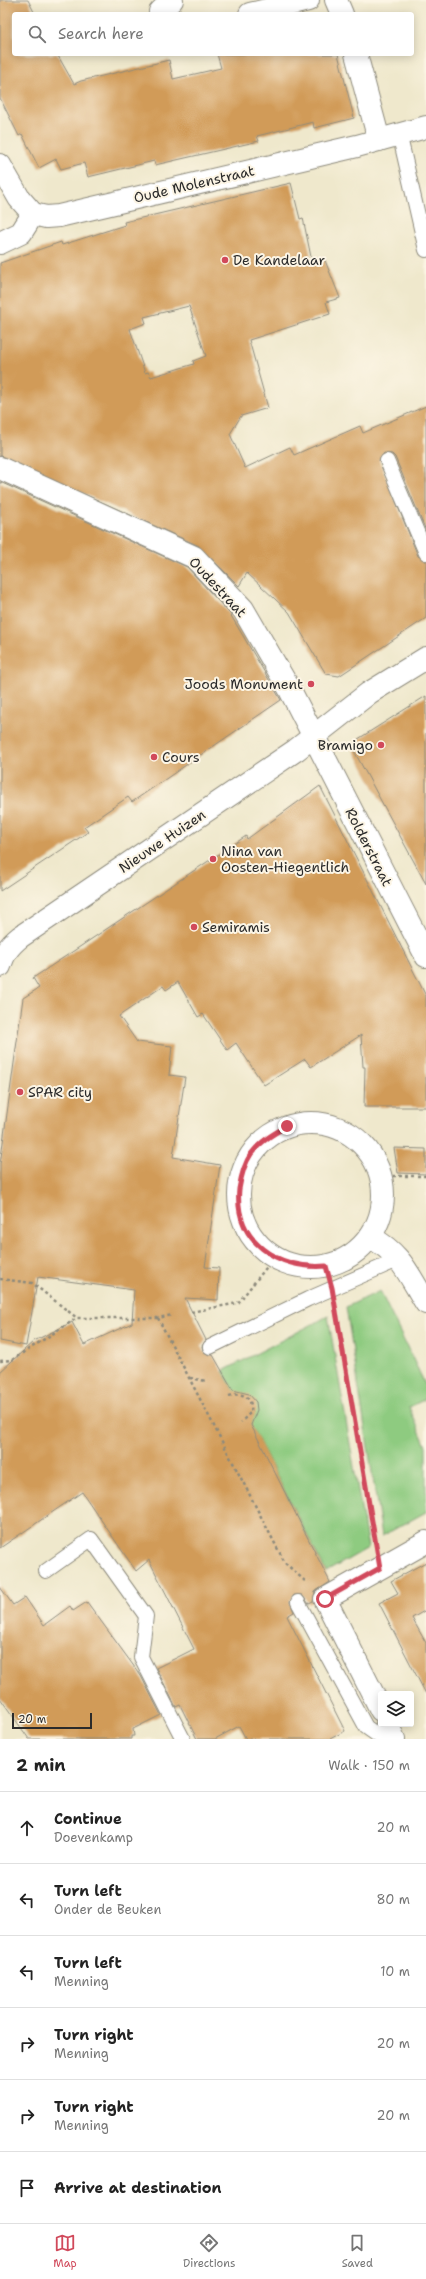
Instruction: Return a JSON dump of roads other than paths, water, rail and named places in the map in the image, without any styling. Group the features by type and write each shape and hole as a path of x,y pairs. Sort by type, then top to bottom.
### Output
{"street":[{"path":"160,12 172,0"},
{"path":"258,12 308,0"},
{"path":"336,0 341,12"},
{"path":"357,56 389,137"},
{"name":"Oude Molenstraat","path":"33,214 46,217 60,216 389,137 426,126"},
{"path":"0,165 18,198 33,214 21,233 0,243"},
{"name":"Oudestraat","path":"0,468 194,557 243,608 290,690 313,737"},
{"name":"Nieuwe Huizen","path":"5,938 313,737 369,693 426,658"},
{"name":"Rolderstraat","path":"313,737 426,956"},
{"path":"0,966 5,938"},
{"path":"310,1122 333,1126 354,1137 370,1154 381,1176 383,1197 380,1218 370,1237 358,1250 343,1260 326,1266 308,1268 291,1265 274,1258 256,1243 244,1223 238,1200 241,1176 250,1155 266,1138 287,1126 310,1122"},
{"path":"370,1237 387,1246 400,1259 426,1304"},
{"path":"378,1704 325,1599 426,1542"},
{"path":"388,1727 394,1739"}],"lane":[{"path":"389,137 426,250"},
{"path":"387,461 426,553"},
{"path":"210,1347 332,1288 400,1259"},
{"path":"46,1570 91,1539 146,1616 141,1657 182,1739"},
{"path":"300,1605 366,1727 383,1739"}],"place":[{"name":"De Kandelaar","path":"225,260"},
{"name":"Joods Monument","path":"311,684"},
{"name":"Bramigo","path":"381,745"},
{"name":"Cours","path":"154,757"},
{"name":"Nina van Oosten-Hiegentlich","path":"213,859"},
{"name":"Semiramis","path":"194,927"},
{"name":"SPAR city","path":"20,1092"}]}
